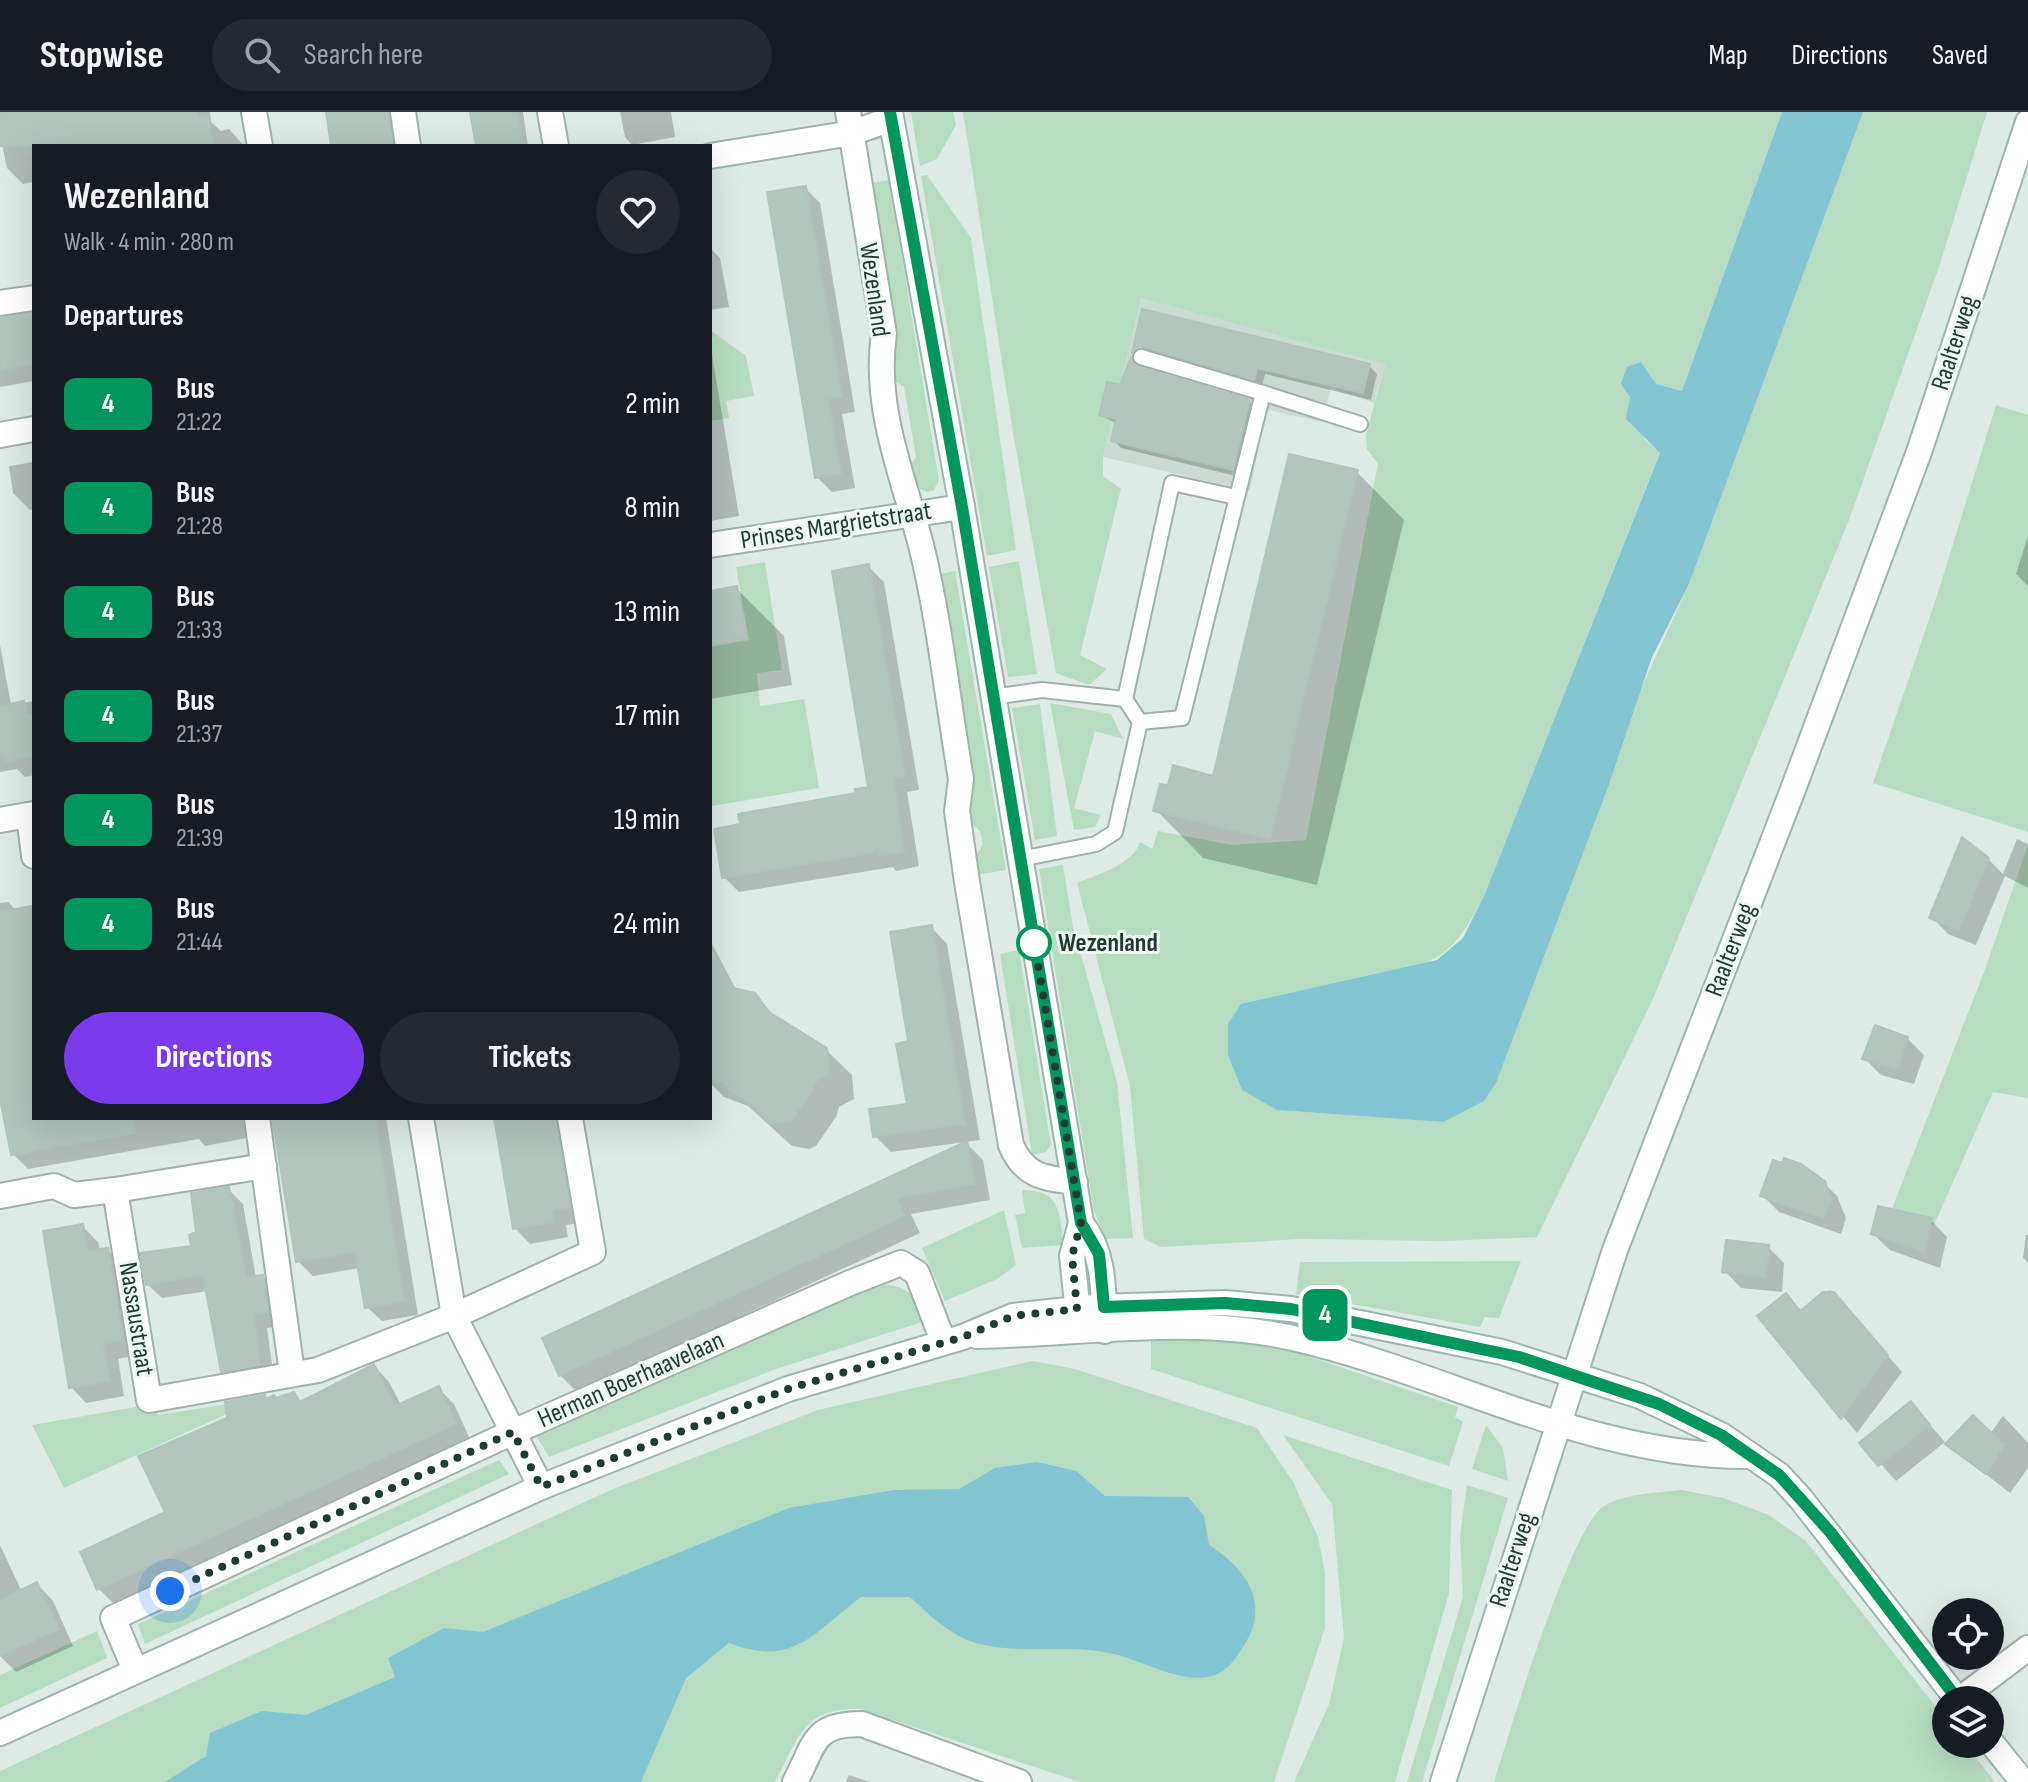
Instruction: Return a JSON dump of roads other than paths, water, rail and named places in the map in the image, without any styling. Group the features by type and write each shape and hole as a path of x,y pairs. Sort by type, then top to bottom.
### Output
{"street":[{"path":"254,112 260,144"},
{"path":"403,112 408,144"},
{"path":"550,112 556,144"},
{"path":"712,156 891,115"},
{"name":"Wezenland","path":"891,115 962,507 1081,1223 1099,1254 1104,1307 1088,1324"},
{"name":"Wezenland","path":"850,122 884,334 880,365 898,474 922,549 961,779 957,811 1011,1145 1019,1163 1039,1176 1075,1182"},
{"name":"Raalterweg","path":"1443,1782 1615,1250 1919,452 2028,122"},
{"path":"0,303 32,298"},
{"path":"0,435 32,429"},
{"name":"Prinses Margrietstraat","path":"712,545 962,507"},
{"path":"0,820 31,814"},
{"path":"257,1120 292,1373"},
{"path":"421,1120 454,1316 541,1487"},
{"name":"Nassaustraat","path":"115,1190 149,1400 318,1370 454,1316 593,1252 570,1120"},
{"path":"0,1196 54,1186 74,1195 264,1166"},
{"name":"Wezenland","path":"1081,1223 1072,1256 1088,1324"},
{"name":"Herman Boerhaavelaan","path":"135,1670 113,1618 513,1432 901,1263 917,1273 953,1339"},
{"path":"1104,1307 1225,1303 1291,1309 1502,1352 1574,1373 1659,1404 1721,1435 1779,1475 1948,1686"},
{"path":"0,1733 541,1487 788,1389 953,1339 1088,1324 1240,1329 1294,1339 1460,1389 1557,1424 1622,1441 1724,1456 1751,1456"},
{"path":"1978,1686 2028,1648"},
{"path":"795,1782 821,1733 836,1724 862,1724 1019,1782"},
{"path":"2004,1758 2023,1782"}],"lane":[{"path":"1141,357 1360,424"},
{"path":"1140,722 1182,718 1263,393"},
{"path":"1020,859 1096,844 1115,832 1140,722 1125,699 1172,483 1236,497"},
{"path":"992,697 1042,690 1125,699"}],"water":[{"path":"1782,112 1863,112 1689,584 1652,657 1608,787 1496,1083 1484,1101 1443,1122 1277,1110 1242,1090 1228,1055 1228,1024 1241,1004 1437,960 1463,938 1484,896 1660,453 1626,419 1630,397 1621,384 1627,367 1641,362 1656,384 1682,391"},
{"path":"1037,1462 1076,1471 1105,1496 1188,1497 1204,1516 1209,1545 1245,1578 1255,1604 1255,1619 1250,1634 1227,1668 1203,1678 1190,1677 1098,1651 1013,1649 980,1644 951,1631 910,1597 861,1597 801,1643 770,1651 751,1650 729,1643 686,1678 641,1782 165,1782 206,1756 210,1733 262,1711 306,1715 395,1677 388,1658 444,1628 483,1632 789,1508 894,1490 959,1489 995,1468"}],"place":[{"name":"Wezenland","path":"1034,943"}]}
